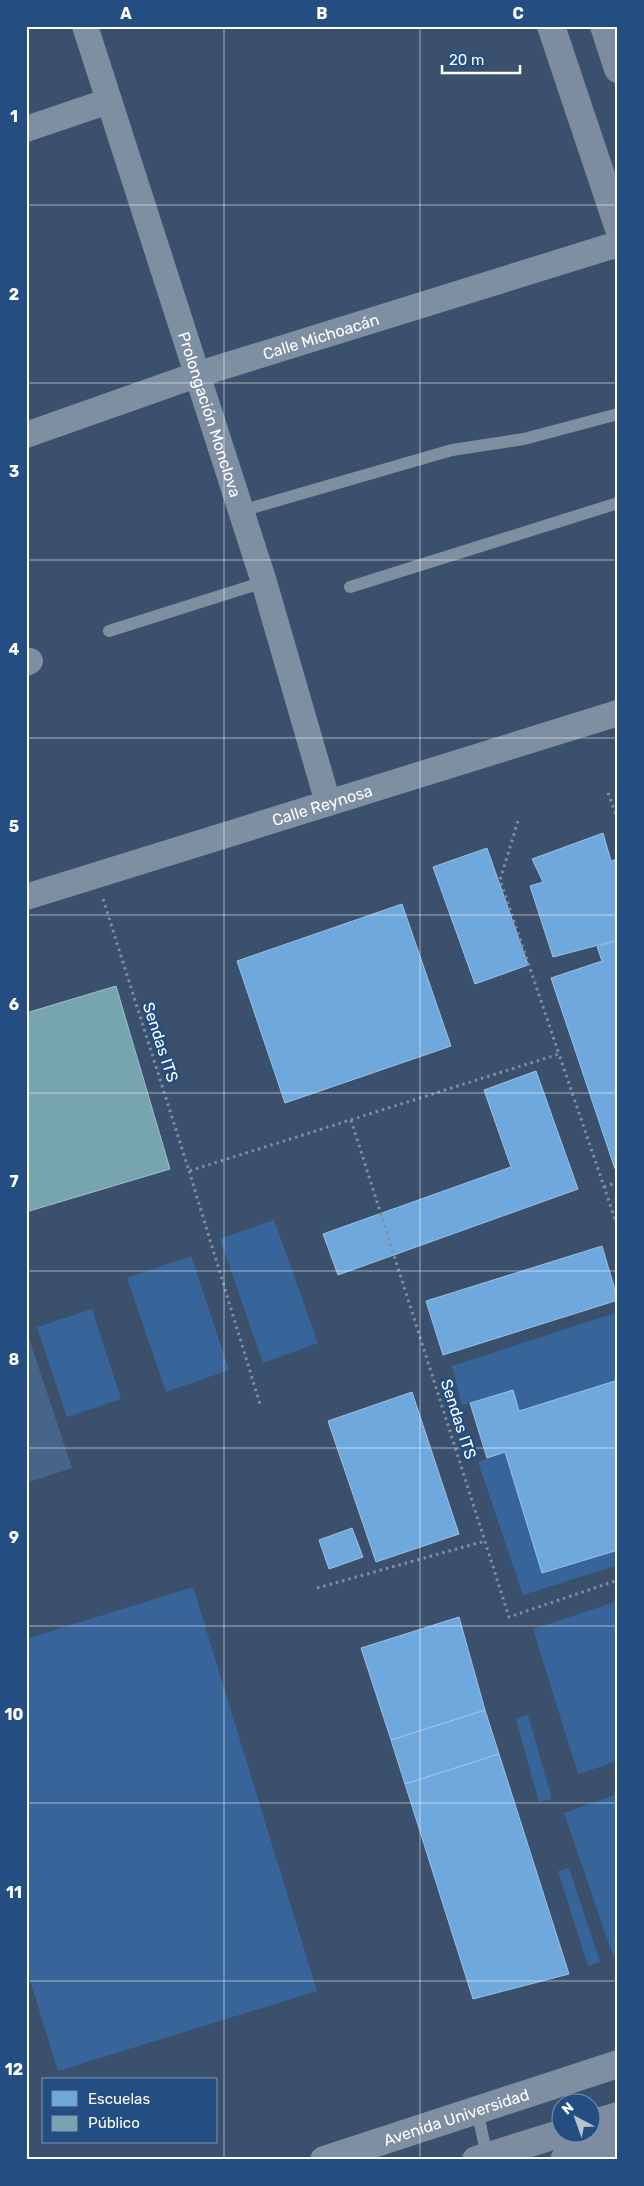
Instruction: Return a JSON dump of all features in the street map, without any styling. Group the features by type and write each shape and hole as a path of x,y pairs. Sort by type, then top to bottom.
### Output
{"main road":[{"path":"551,26 618,226"},
{"path":"604,26 618,69"},
{"path":"602,2121 618,2116"},
{"path":"482,2158 552,2137"},
{"path":"564,2160 618,2141"}],"street":[{"name":"Prolongación Monclova","path":"85,26 264,582 328,803"},
{"path":"26,129 110,101"},
{"name":"Calle Michoacán","path":"26,435 196,375 618,244"},
{"name":"Calle Reynosa","path":"26,897 618,713"},
{"name":"Avenida Universidad","path":"324,2160 618,2064"}],"lane":[{"path":"241,511 452,450 524,439 618,414"},
{"path":"350,588 618,503"},
{"path":"109,631 264,582"},
{"path":"477,2110 482,2158"}],"path":[{"path":"608,793 618,820"},
{"path":"518,821 500,880 618,1228"},
{"name":"Sendas ITS","path":"109,921 189,1171 260,1404"},
{"path":"189,1171 559,1054"},
{"name":"Sendas ITS","path":"351,1120 509,1617 618,1580"},
{"path":"604,1187 618,1182"},
{"path":"317,1588 485,1541"}],"shaded area":[{"path":"274,1220 318,1343 263,1363 220,1239"},
{"path":"191,1256 229,1370 166,1392 127,1278"},
{"path":"92,1309 121,1399 67,1417 37,1327"},
{"path":"618,1312 618,1380 519,1411 512,1390 462,1405 452,1366"},
{"path":"26,1329 72,1468 26,1483"},
{"path":"505,1452 542,1573 618,1550 618,1565 523,1595 478,1462"},
{"path":"193,1587 317,1991 58,2071 26,1967 26,1639"},
{"path":"618,1601 618,1761 578,1774 533,1629"},
{"path":"528,1715 552,1799 539,1802 516,1719"},
{"path":"618,1794 618,1955 613,1956 564,1813"},
{"path":"569,1868 600,1962 588,1966 558,1871"}],"building: Escuelas":[{"path":"603,833 611,861 618,859 618,940 553,957 530,886 543,882 532,859"},
{"path":"487,848 528,965 475,984 433,867"},
{"path":"402,904 451,1046 285,1103 237,961"},
{"path":"618,940 618,1169 615,1169 551,978 602,961 597,947"},
{"path":"536,1071 578,1189 338,1275 323,1234 511,1167 484,1090"},
{"path":"602,1246 618,1300 443,1355 426,1301"},
{"path":"618,1380 618,1550 542,1573 505,1452 487,1458 470,1403 513,1390 519,1411"},
{"path":"412,1392 459,1534 376,1562 328,1421"},
{"path":"352,1528 363,1557 329,1569 319,1540"},
{"path":"459,1617 485,1710 391,1740 361,1648"},
{"path":"485,1710 499,1754 405,1784 391,1740"},
{"path":"499,1754 569,1974 473,1999 405,1784"}],"building: Público":[{"path":"116,986 170,1169 26,1212 26,1013"}]}
